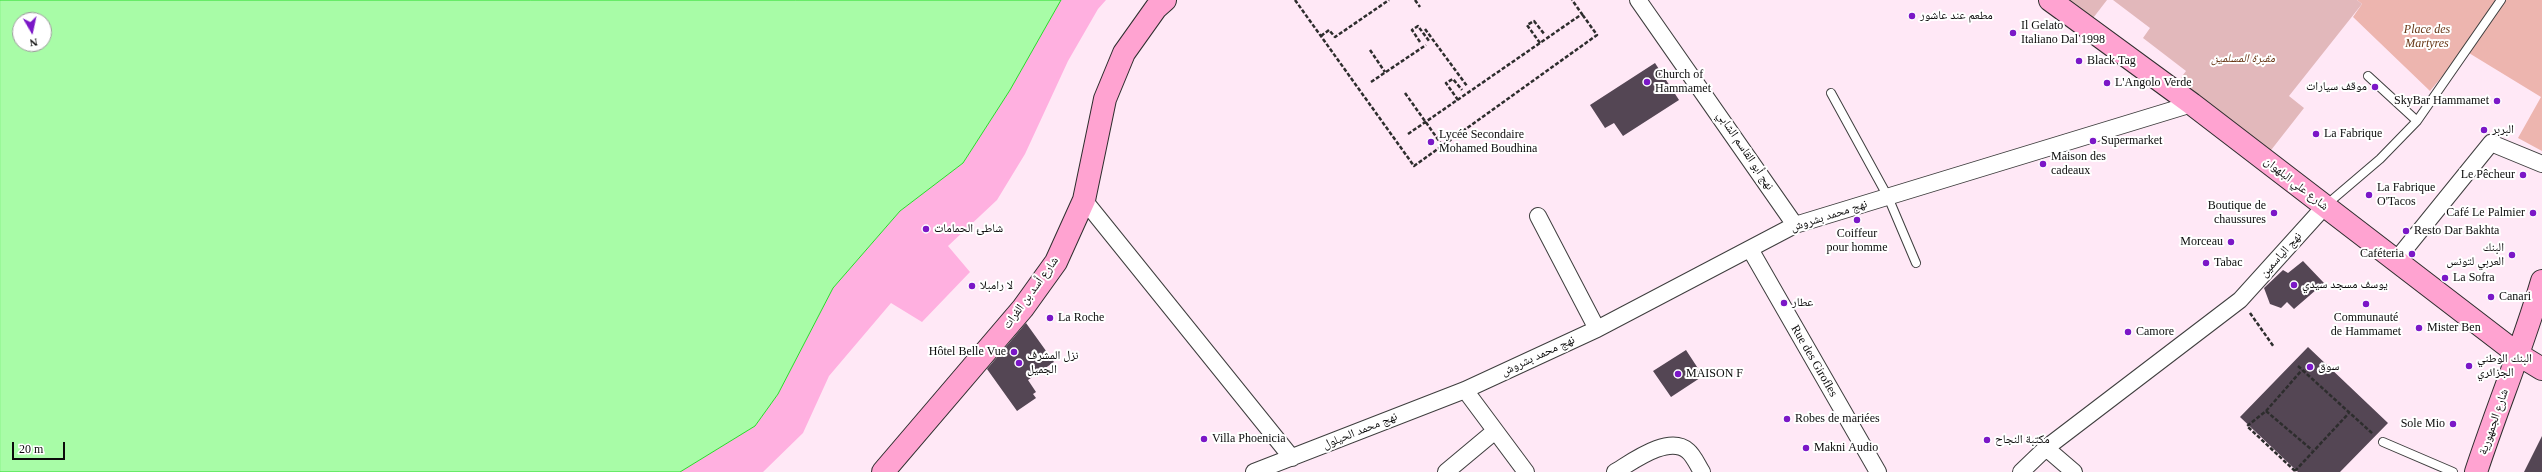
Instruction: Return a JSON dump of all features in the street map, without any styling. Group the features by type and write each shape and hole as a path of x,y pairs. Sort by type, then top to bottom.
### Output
{"street":[{"name":"شارع أسد بن الفرات","path":"883,472 1024,308 1056,262 1084,200 1105,99 1124,53 1156,8 1165,0"},
{"name":"نهج أبو القاسم الشابي","path":"1638,0 1795,225"},
{"name":"شارع علي البلهوان","path":"2050,0 2192,104 2325,206 2398,259 2519,355 2542,369"},
{"name":"نهج محمد بشروش","path":"1465,390 1597,329 1795,225 2192,104"},
{"path":"2398,259 2491,142 2542,164"},
{"path":"1084,200 1292,458"},
{"name":"نهج الياسمين","path":"2021,472 2046,448 2240,300 2325,206"},
{"path":"1538,216 1597,329"},
{"name":"Rue des Girofles","path":"1750,249 1878,472"},
{"name":"شارع الجمهورية","path":"2476,472 2494,416 2519,355 2542,281"},
{"path":"1465,390 1526,472"},
{"name":"نهج محمد الحيلول","path":"1254,472 1465,390"},
{"path":"1446,472 1495,431"},
{"path":"1615,472 1653,449 1670,446 1679,447 1688,451 1702,472"},
{"path":"2046,448 2074,472"}],"lane":[{"name":"نهج الياسمين","path":"2325,206 2380,159 2417,120 2501,0"},
{"path":"2368,76 2417,120"},
{"path":"1831,93 1888,197 1916,263"},
{"path":"2383,442 2453,472"}],"path":[{"path":"1295,0 1414,166 1597,35 1572,0"},
{"path":"1321,36 1329,30 1334,37 1388,0"},
{"path":"1415,0 1420,8"},
{"path":"1408,134 1582,14"},
{"path":"1540,42 1527,25 1534,21 1545,35"},
{"path":"1420,42 1412,30 1418,26 1428,40"},
{"path":"1425,29 1467,86"},
{"path":"1371,82 1426,45"},
{"path":"1370,50 1385,72"},
{"path":"1458,100 1446,83 1453,79 1462,90"},
{"path":"1405,93 1442,145"},
{"path":"2240,300 2274,346"},
{"path":"2298,366 2383,442"},
{"path":"2302,370 2266,411 2247,426 2295,472 2349,413"},
{"path":"2266,411 2312,450"}],"green space":[{"path":"2061,0 2107,0 2090,22"},
{"name":"مقبرة المسلمين","path":"2113,0 2357,0 2362,4 2289,96 2304,108 2268,154 2177,83 2186,71 2143,38 2150,28"},
{"name":"Place des Martyres","path":"2357,0 2542,0 2542,151 2518,138 2541,97 2464,50 2430,91 2353,17 2362,4"}],"sand":[{"name":"شاطئ الحمامات","path":"1061,0 1106,0 1098,9 1068,61 1025,154 997,200 948,246 970,272 922,322 891,303 829,376 803,433 763,472 680,472 755,426 778,394 833,288 900,211 963,163 1010,90"}],"shaded area":[{"path":"0,0 1061,0 1010,90 963,163 900,211 833,288 778,394 755,426 680,472 0,472"}],"building":[{"name":"Church of Hammamet","path":"1655,63 1679,100 1623,136 1614,123 1605,128 1590,105"},
{"name":"يوسف مسجد سيدي","path":"2303,261 2324,283 2294,309 2287,302 2281,308 2270,304 2264,288 2283,270 2288,273"},
{"name":"نزل المشرف الجميل","path":"1026,323 1054,362 1028,380 1036,392 1033,394 1036,398 1017,411 987,369"},
{"path":"2308,347 2388,423 2340,472 2298,472 2240,417"},
{"name":"MAISON F","path":"1686,350 1703,376 1671,397 1653,371"},
{"path":"2542,436 2542,472 2524,472"}],"place":[{"name":"مطعم عند عاشور","path":"1912,16"},
{"name":"Il Gelato Italiano Dal 1998","path":"2013,33"},
{"name":"Black Tag","path":"2079,61"},
{"name":"Church of Hammamet","path":"1647,82"},
{"name":"L'Angolo Verde","path":"2107,83"},
{"name":"موقف سيارات","path":"2375,87"},
{"name":"SkyBar Hammamet","path":"2497,101"},
{"name":"البربر","path":"2484,130"},
{"name":"La Fabrique","path":"2316,134"},
{"name":"Supermarket","path":"2093,141"},
{"name":"Lycée Secondaire Mohamed Boudhina","path":"1431,142"},
{"name":"Maison des cadeaux","path":"2043,164"},
{"name":"Le Pêcheur","path":"2523,175"},
{"name":"La Fabrique O'Tacos","path":"2369,195"},
{"name":"Boutique de chaussures","path":"2274,213"},
{"name":"Café Le Palmier","path":"2533,213"},
{"name":"Coiffeur pour homme","path":"1857,220"},
{"name":"شاطئ الحمامات","path":"926,229"},
{"name":"Resto Dar Bakhta","path":"2406,231"},
{"name":"Morceau","path":"2231,242"},
{"name":"Caféteria","path":"2412,254"},
{"name":"البنك العربي لتونس","path":"2512,255"},
{"name":"Tabac","path":"2206,263"},
{"name":"La Sofra","path":"2445,278"},
{"name":"يوسف مسجد سيدي","path":"2294,285"},
{"name":"لا رامبلا","path":"972,286"},
{"name":"Canari","path":"2491,297"},
{"name":"عطار","path":"1784,303"},
{"name":"Communauté de Hammamet","path":"2366,304"},
{"name":"La Roche","path":"1050,318"},
{"name":"Mister Ben","path":"2419,328"},
{"name":"Camore","path":"2128,332"},
{"name":"Hôtel Belle Vue","path":"1014,352"},
{"name":"نزل المشرف الجميل","path":"1019,363"},
{"name":"البنك الوطني الجزائري","path":"2469,366"},
{"name":"سوق","path":"2310,367"},
{"name":"MAISON F","path":"1678,374"},
{"name":"Robes de mariées","path":"1787,419"},
{"name":"Sole Mio","path":"2453,424"},
{"name":"Villa Phoenicia","path":"1204,439"},
{"name":"مكتبة النجاح","path":"1987,440"},
{"name":"Makni Audio","path":"1806,448"}]}
